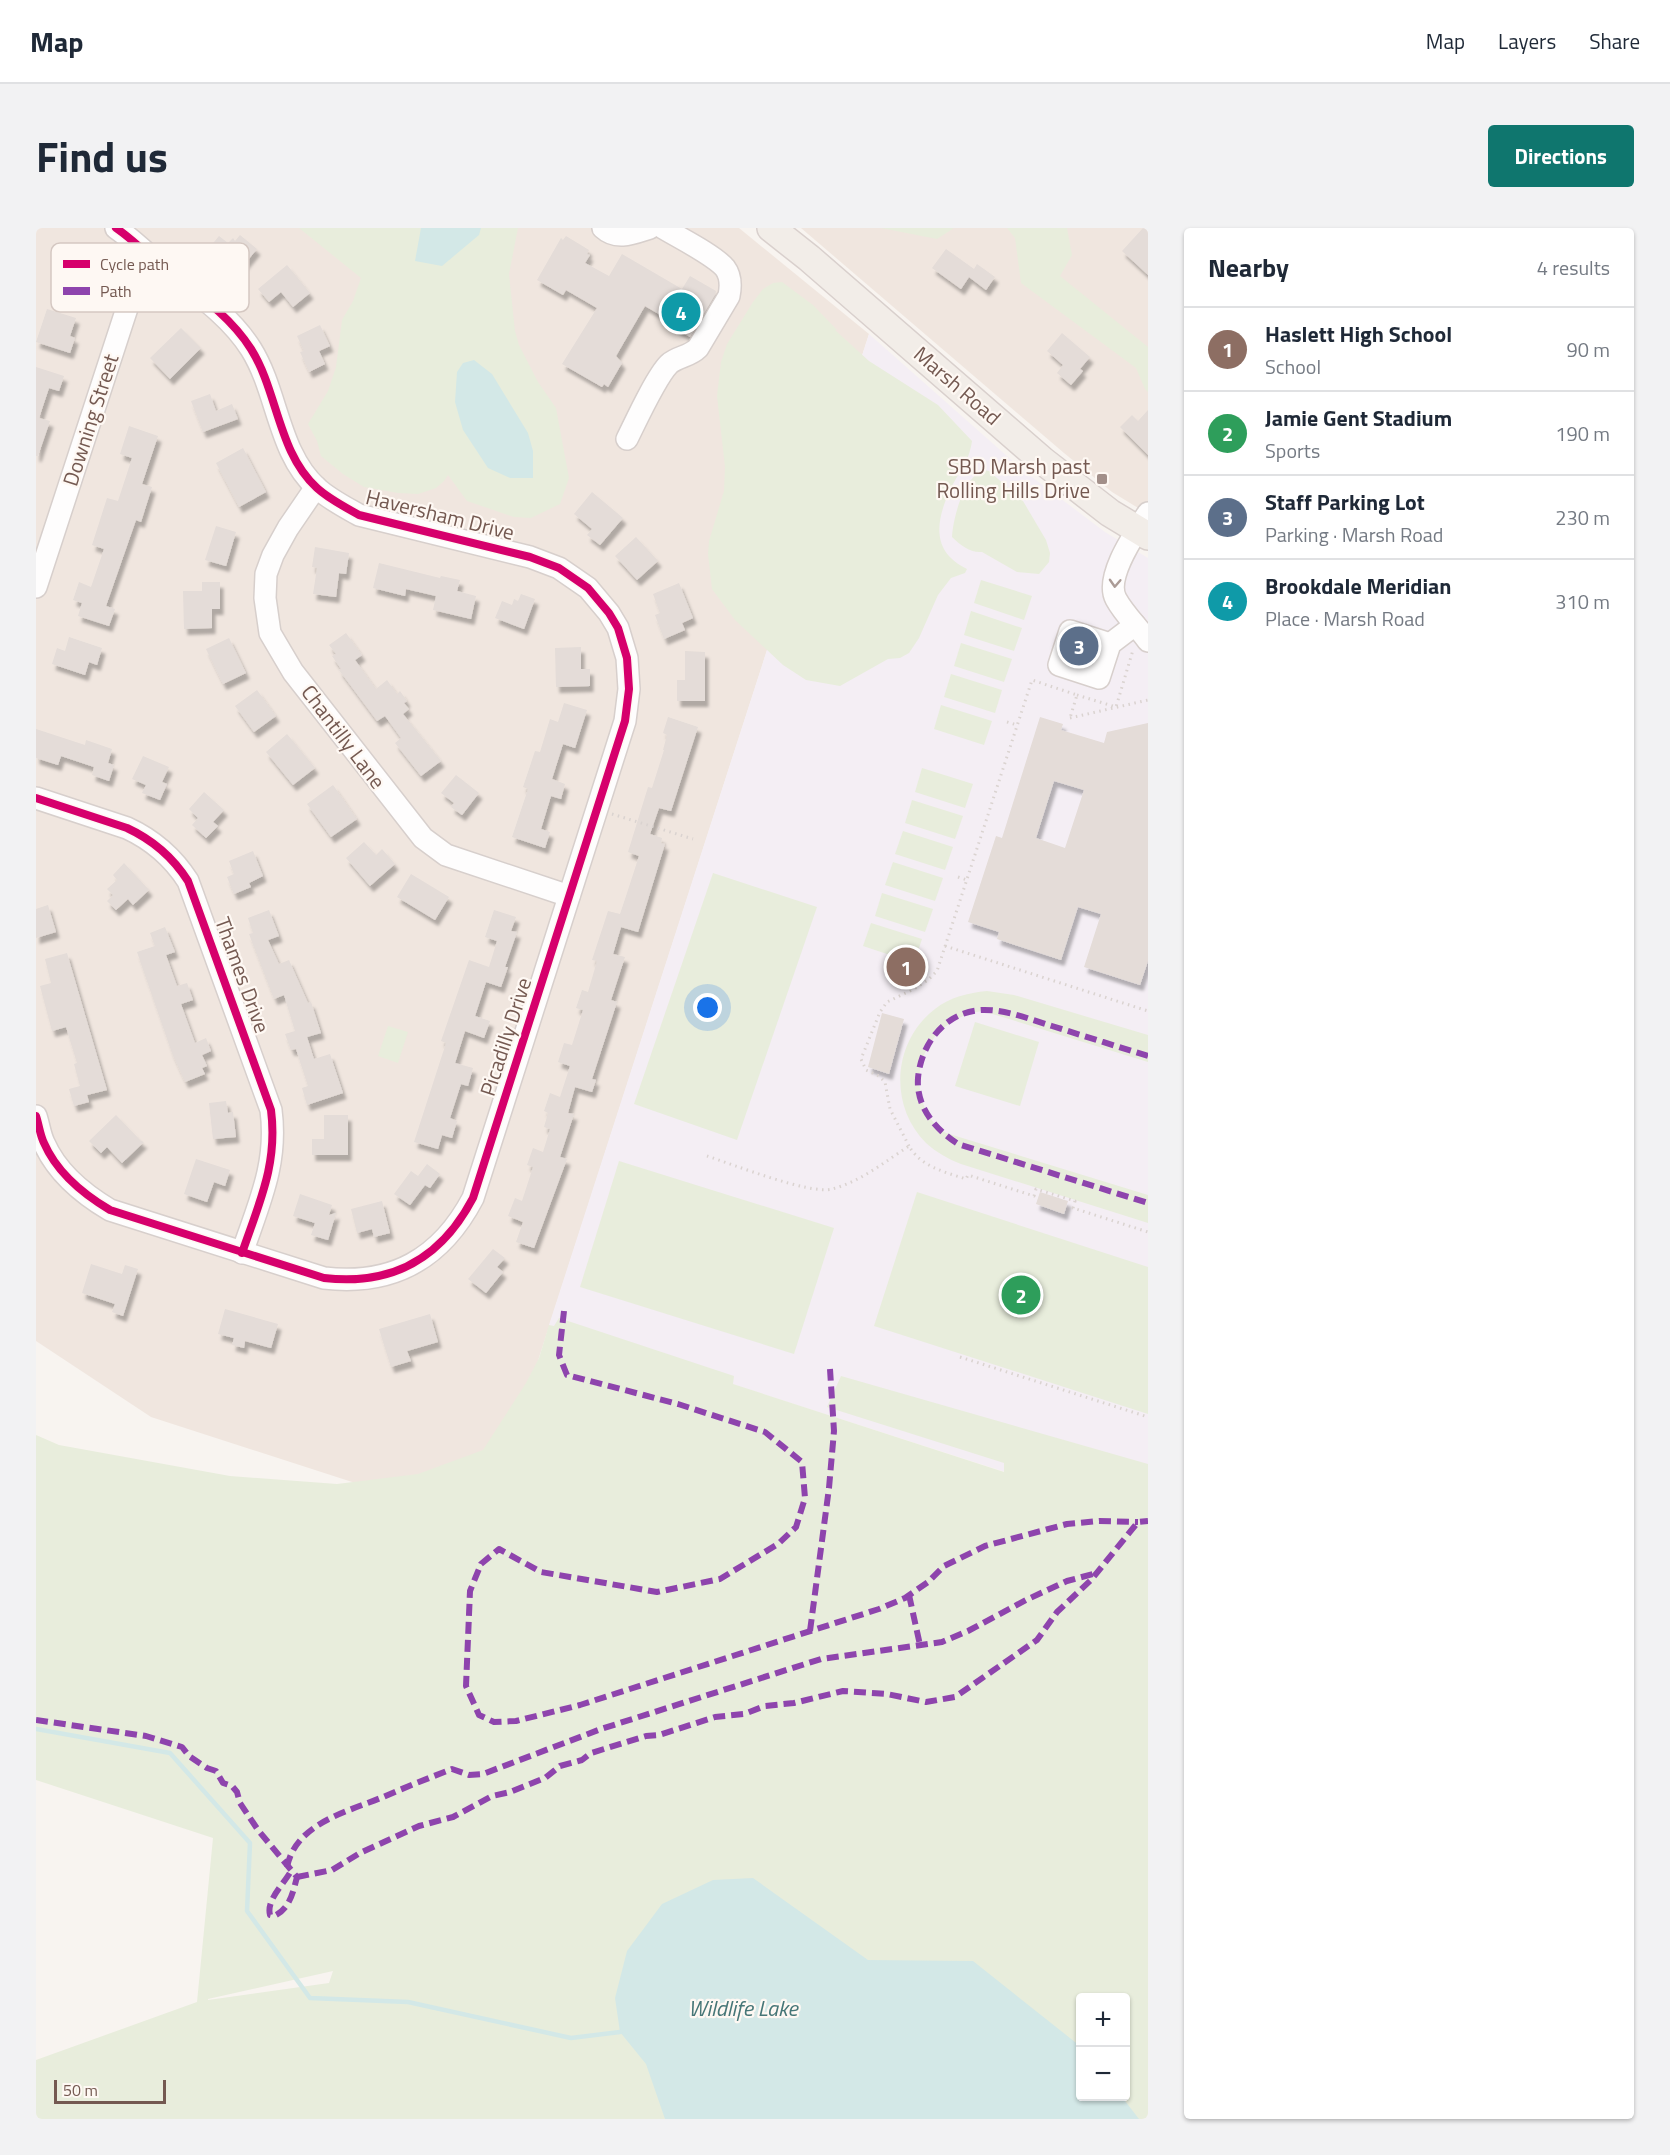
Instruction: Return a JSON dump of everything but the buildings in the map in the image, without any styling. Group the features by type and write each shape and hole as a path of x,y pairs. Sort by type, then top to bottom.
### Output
{"main road":[{"name":"Marsh Road","path":"771,228 1043,461 1082,492 1144,526"}],"street":[{"name":"Haversham Drive","path":"116,228 134,243"},
{"path":"603,228 609,234 619,236 650,228"},
{"path":"627,439 664,370 674,361 698,348 729,296 728,274 718,262 663,228"},
{"name":"Downing Street","path":"36,587 127,312"},
{"name":"Haversham Drive","path":"219,312 231,322 264,372 288,444 297,462 316,487 339,505 359,515 530,556 551,564 588,588 618,628"},
{"name":"Chantilly Lane","path":"316,487 278,546 266,574 265,598 270,633 293,672 423,838 446,855 569,896"},
{"path":"1110,644 1142,639 1115,598 1113,586 1115,573 1144,526"},
{"name":"Picadilly Drive","path":"242,1253 324,1278 358,1280 375,1278 408,1267 435,1249 447,1238 461,1219 473,1198 626,721 629,673 618,628"},
{"name":"Thames Drive","path":"36,798 140,834 162,849 181,869 188,881 271,1110 273,1141 269,1174 242,1253"},
{"path":"36,1116 44,1143 52,1157 72,1182 96,1202 110,1210 242,1253"}],"path":[{"path":"1116,707 1135,645 1142,639"},
{"path":"1116,707 1032,680 937,971 928,980 887,1002 880,1012 862,1053 862,1064 866,1070 879,1076 885,1082 890,1109 914,1155 938,1170 966,1179 968,1175 1034,1196 1036,1189 1075,1201 1073,1208 1148,1232"},
{"path":"1077,695 1070,718 1148,700"},
{"path":"1007,722 1017,725"},
{"path":"598,810 693,839"},
{"path":"958,877 967,880"},
{"path":"945,946 1148,1009"},
{"path":"707,1156 805,1188 827,1190 863,1175 909,1146"},
{"path":"960,1357 1148,1417"}],"shaded area":[{"path":"36,228 739,228 869,334 485,1525 151,1417 36,1341"},
{"path":"801,228 1148,228 1148,514 1112,492 1064,453"},
{"path":"869,334 1024,471 1105,532 1148,558 1148,1518 549,1325"}],"green space":[{"path":"299,228 518,228 509,274 515,331 519,345 538,382 556,408 569,478 560,504 531,518 514,517 467,501 448,475 436,488 418,494 364,487 321,456 317,441 308,424 328,391 336,367 342,320 353,301 361,278"},
{"path":"881,228 954,228 937,239"},
{"path":"1007,228 1067,228 1072,255 1060,276 1148,347 1148,392 1136,368 1021,283 1015,238"},
{"path":"782,282 813,305 837,330 835,330 869,361 938,405 972,441 966,460 946,500 940,523 942,544 955,562 967,569 965,573 951,578 938,595 919,638 909,653 900,658 888,659 840,686 806,680 783,665 735,620 712,589 708,554 709,541 724,491 725,467 717,396 721,362 727,344 753,302 763,289 773,283"},
{"path":"984,470 989,471 1023,501 1046,540 1050,553 1049,562 1039,574 1017,572 982,552 966,548 952,537 957,509 965,489 977,474"},
{"path":"981,580 1032,596 1024,620 974,603"},
{"path":"971,611 1022,628 1014,651 964,635"},
{"path":"961,643 1012,659 1004,682 954,666"},
{"path":"951,674 1002,690 995,713 944,697"},
{"path":"941,705 992,721 984,745 934,729"},
{"path":"922,768 973,784 965,808 915,792"},
{"path":"912,800 963,816 955,839 905,823"},
{"path":"903,831 953,847 945,870 895,854"},
{"path":"893,862 943,878 935,901 885,885"},
{"path":"713,873 817,907 737,1140 634,1104"},
{"path":"882,893 933,909 925,932 875,916"},
{"path":"871,923 922,939 914,963 863,946"},
{"path":"987,991 1014,995 1148,1035 1148,1062 983,1011 968,1014 942,1030 932,1041 920,1068 919,1083 923,1104 931,1119 946,1133 1148,1195 1148,1223 961,1164 947,1158 926,1143 914,1128 905,1111 900,1074 911,1038 921,1022 947,1001"},
{"path":"975,1022 1039,1042 1020,1106 955,1086"},
{"path":"388,1026 408,1032 398,1063 378,1056"},
{"path":"619,1161 834,1228 794,1354 580,1287"},
{"path":"917,1192 1148,1267 1148,1414 874,1326"},
{"path":"559,1318 734,1376 733,1384 1004,1472 1004,1463 827,1407 841,1376 1148,1464 1148,2119 36,2119 36,2060 197,2002 213,1838 36,1780 36,1435 59,1445 230,1476 337,1484 418,1474 483,1450 526,1383 539,1358 549,1325 554,1326","holes":["333,1971 329,1983 208,2000"]}],"water":[{"path":"421,228 481,228 479,235 442,266 415,261"},
{"path":"474,360 492,374 528,433 533,451 533,478 510,478 488,468 463,430 455,402 457,372 463,363"},
{"name":"Wildlife Lake","path":"753,1878 868,1960 973,1961 1076,2043 1076,2101 1125,2101 1139,2119 665,2119 646,2064 620,2032 615,1998 627,1951 662,1904 713,1880"}],"waterway":[{"path":"36,1729 170,1753 250,1843 247,1911 310,1998 408,2002 571,2038 620,2032"}],"marked path":[{"path":"1148,1056 1017,1015 981,1010 956,1017 937,1032 924,1053 918,1078 918,1089 924,1108 935,1124 958,1144 1148,1203"},
{"path":"564,1311 559,1355 567,1375 678,1404 765,1432 802,1462 805,1498 796,1527 778,1544 720,1579 657,1592 541,1572 499,1549 481,1564 470,1591 466,1686 479,1715 494,1722 516,1721 580,1705 879,1609 905,1598 928,1582 944,1566 985,1546 1067,1524 1099,1521 1138,1522"},
{"path":"810,1631 829,1488 834,1431 830,1369"},
{"path":"297,1877 332,1870 360,1853 419,1826 453,1817 492,1796 510,1792 545,1778 560,1766 582,1760 591,1753 715,1717 744,1714 765,1706 794,1703 843,1691 887,1694 926,1702 955,1697 1037,1640 1057,1612 1091,1580 1138,1522 1148,1521"},
{"path":"287,1867 292,1852 301,1840 325,1821 452,1769 469,1775 483,1774 601,1729 821,1659 942,1642 1067,1581 1097,1573"},
{"path":"909,1595 920,1645"},
{"path":"36,1720 146,1736 182,1747 189,1756 216,1771 223,1783 232,1786 258,1830 297,1877 287,1905 274,1916 270,1915 269,1909 273,1898 291,1871"}],"cycle path":[{"path":"116,228 135,243"},
{"path":"36,1116 49,1154 63,1173 81,1190 110,1210 324,1278 349,1279 393,1272 412,1264 430,1252 446,1237 473,1198 625,721 629,689 627,658 618,628 588,588 559,568 530,557 359,515 317,488 294,458 260,366 251,349 219,312"},
{"path":"36,798 127,828 154,843 169,856 188,881 271,1110 272,1148 269,1166 242,1253"}],"place":[{"name":"Brookdale Meridian","path":"681,312"},
{"name":"SBD Marsh past Rolling Hills Drive","path":"1102,479"},
{"name":"Staff Parking Lot","path":"1079,646"},
{"name":"Haslett High School","path":"906,967"},
{"name":"Jamie Gent Stadium","path":"1021,1295"}]}
